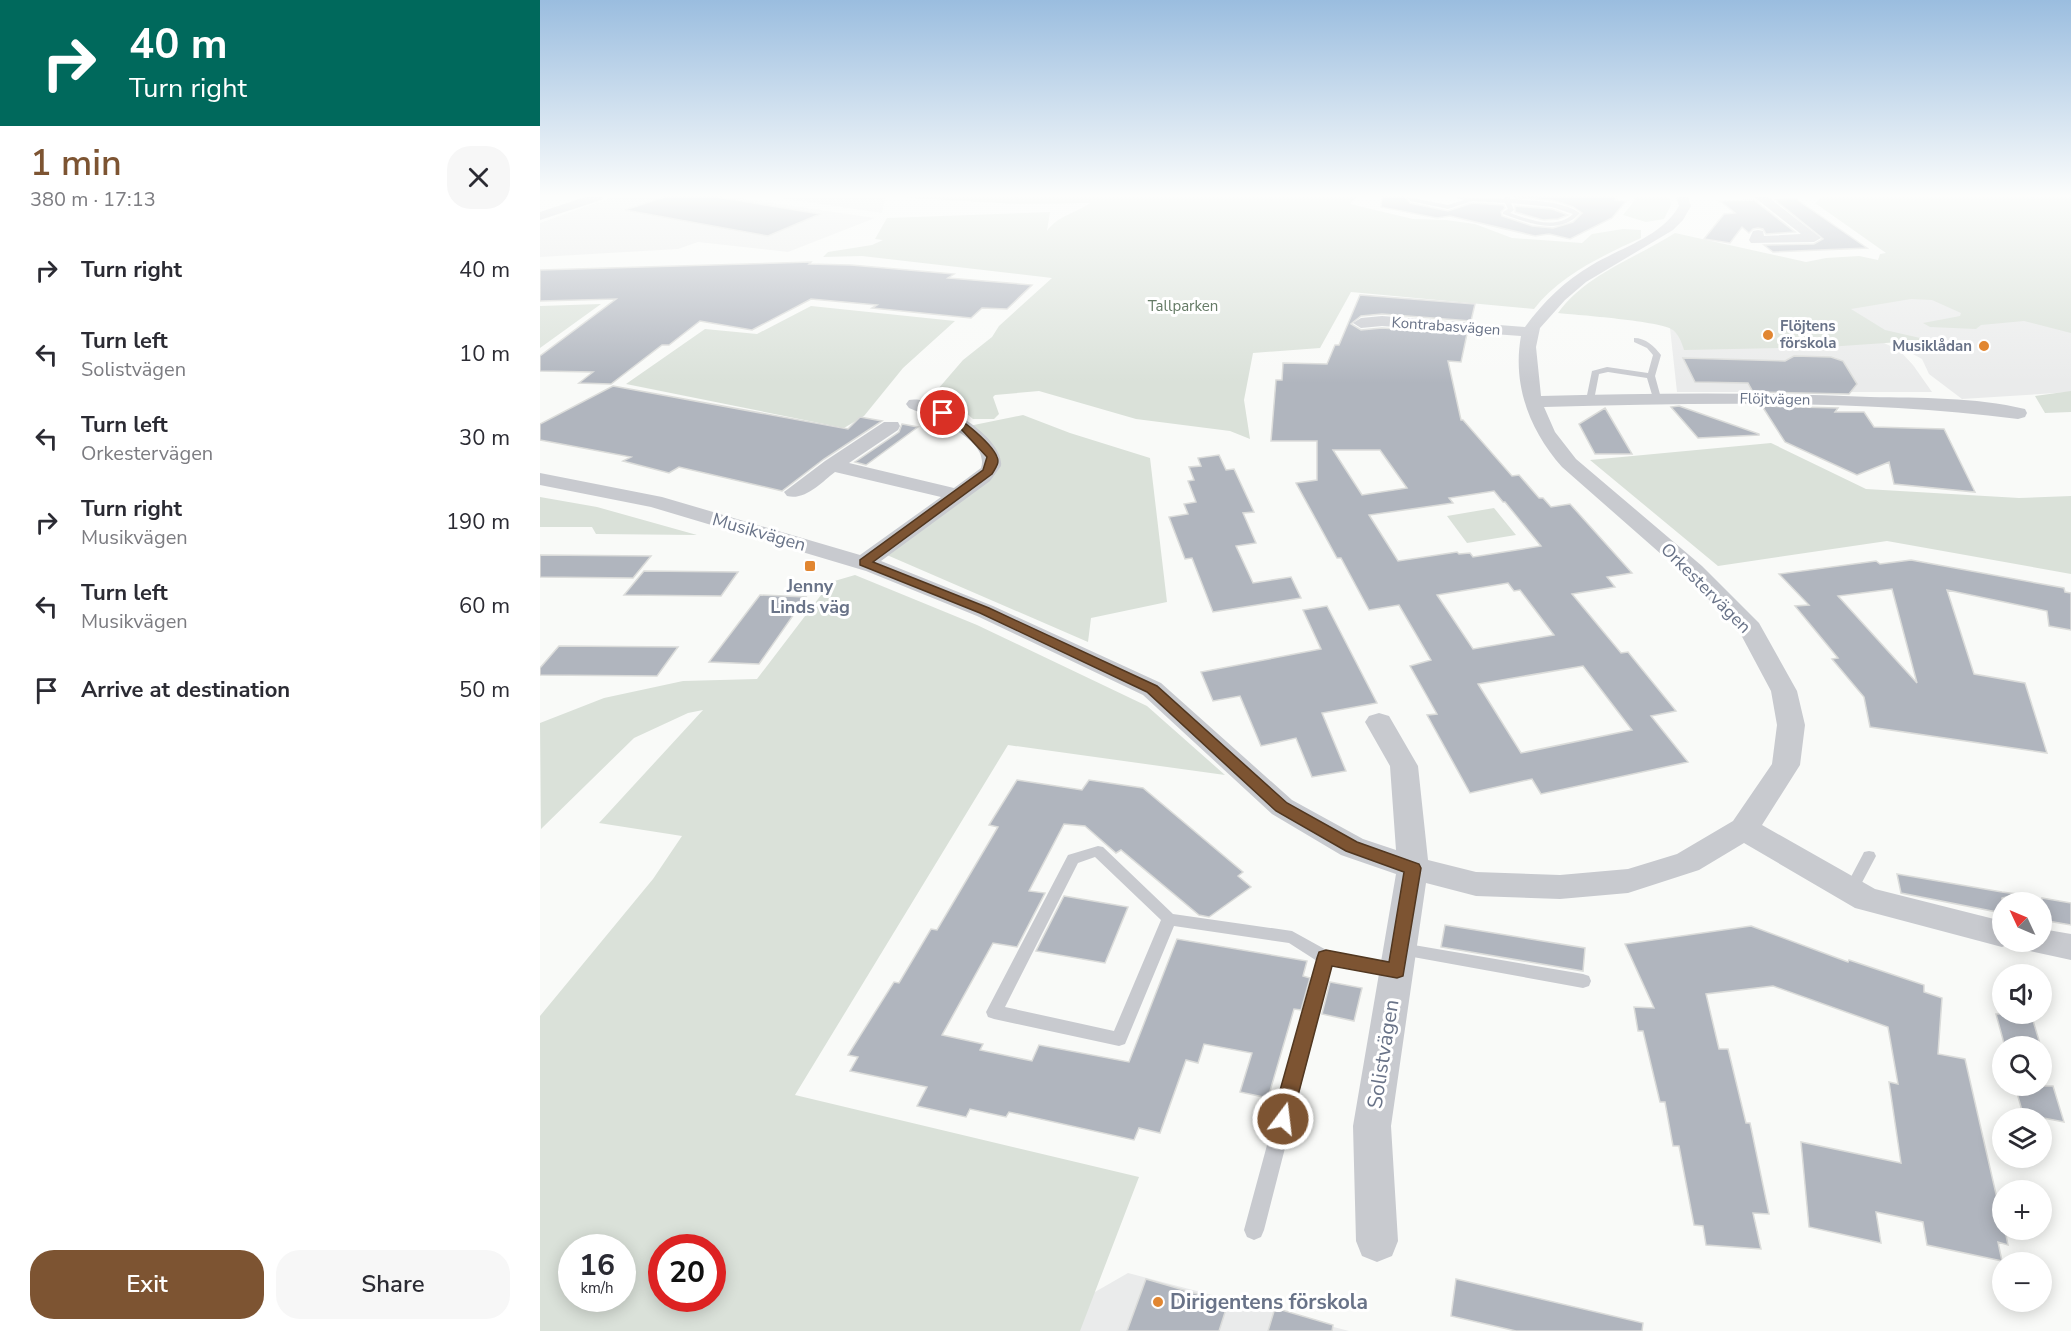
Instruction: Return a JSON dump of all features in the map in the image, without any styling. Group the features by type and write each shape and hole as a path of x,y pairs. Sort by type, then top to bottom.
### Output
{"street":[{"path":"1530,332 1558,297 1586,274 1614,259"},
{"name":"Kontrabasvägen","path":"1361,323 1382,321 1530,332"},
{"name":"Orkestervägen","path":"865,562 985,610 1152,689 1282,807 1352,847 1413,868 1476,884 1560,887 1628,880 1688,862 1743,829 1786,765 1791,725 1784,691 1750,628 1694,571 1569,464 1553,446 1532,402 1530,332"},
{"name":"Flöjtvägen","path":"1532,402 1657,398 1782,399 1968,412 2018,413"},
{"path":"865,562 959,495 988,472 993,462 992,457 964,427 943,413 915,404"},
{"path":"794,492 891,426"},
{"path":"832,465 959,495"},
{"name":"Musikvägen","path":"540,479 655,501 865,562"},
{"name":"Solistvägen","path":"1377,1241 1372,1126 1413,868 1404,766 1379,722"},
{"path":"1743,829 1866,899 1992,931"},
{"path":"2052,944 2071,947"}],"lane":[{"path":"1637,340 1650,346 1657,355 1651,376 1657,398"},
{"path":"1590,400 1595,373 1600,370 1627,370 1651,376"},
{"path":"1168,919 1119,1039 994,1012 1073,859 1098,852 1168,919 1292,937 1326,958 1399,960 1583,981"},
{"path":"1851,890 1869,856"},
{"path":"1254,1230 1326,958"}],"shaded area":[{"name":"Musiklådan","path":"2071,294 2071,392 1962,399 1929,374 1922,359 1811,299"},
{"name":"Flöjtens förskola","path":"1798,303 1899,350 1932,392 1677,392 1669,319"},
{"name":"Dirigentens förskola","path":"1128,1273 1349,1331 1027,1331"}],"green space":[{"name":"Tallparken","path":"889,259 1598,259 1556,286 1534,309 1351,292 1320,348 1253,353 1244,400 1250,439 1230,431 1136,419 1039,391 995,395 993,397 999,414 994,419 973,419 938,389 963,360 992,337 999,326 1052,278"},
{"path":"1628,259 1793,259 1806,262 1820,259 2071,259 2071,333 2024,321 1981,325 1976,329 1930,327 1923,323 1960,316 1961,313 1932,300 1911,299 1851,309 1885,330 1929,340 1827,347 1684,350 1677,334 1666,327 1637,321 1558,313 1569,299 1597,277"},
{"path":"601,304 540,348 540,306"},
{"path":"811,306 955,321 903,368 864,416 844,428 626,384 705,329 757,334"},
{"path":"2071,391 2071,412 2045,413 2035,396"},
{"path":"1023,415 1070,433 1150,458 1167,602 1091,618 1088,642 880,552 993,462 964,427"},
{"path":"1771,443 1866,489 2019,498 2071,496 2071,574 1887,541 1718,566 1590,460"},
{"path":"540,497 597,507 697,535 596,534 592,527 540,527"},
{"path":"1494,508 1516,535 1467,543 1447,516"},
{"path":"855,575 977,625 1147,706 1225,775 1008,745 795,1095 1139,1177 1080,1331 540,1331 540,1016 653,879 682,836 599,823 703,710 688,713 634,738 541,829 540,723 604,698 683,681 757,679 831,582"}],"building":[{"path":"811,262 809,264 851,265 954,274 948,278 1032,285 1007,309 982,308 971,318 872,308 877,305 811,299 752,330 700,321 669,345 662,345 611,384 579,383 593,372 540,371 540,356 616,299 540,301 540,270"},
{"path":"1360,295 1475,304 1471,321 1382,314 1361,316 1351,324 1361,330 1382,328 1467,334 1461,362 1448,361 1461,420 1512,476 1519,475 1539,498 1543,498 1551,507 1570,504 1632,573 1607,577 1615,587 1572,594 1621,653 1628,652 1676,711 1651,716 1688,762 1541,794 1532,779 1470,793 1427,715 1437,714 1410,666 1431,660 1399,605 1369,610 1341,558 1337,558 1296,483 1317,480 1317,441 1271,441 1276,380 1282,380 1283,363 1327,364 1335,345 1339,345","holes":["1333,450 1380,450 1407,488 1362,495","1494,491 1541,546 1473,557 1470,553 1459,554 1457,552 1398,561 1369,515 1453,503 1449,498","1508,583 1514,591 1520,590 1554,635 1473,649 1437,595","1583,666 1632,730 1521,753 1478,684"]},
{"path":"1794,356 1831,357 1843,361 1857,384 1849,394 1753,392 1748,383 1695,382 1683,358 1785,361"},
{"path":"613,386 848,429 860,417 882,421 824,459 782,491 679,467 669,473 623,461 631,457 540,440 540,424"},
{"path":"1679,406 1759,435 1698,438 1671,407"},
{"path":"1762,406 1838,408 1835,412 1864,412 1874,427 1944,429 1975,492 1894,484 1889,462 1857,475 1785,442"},
{"path":"1605,408 1632,454 1595,454 1579,424"},
{"path":"902,424 918,427 866,465 855,462 899,432"},
{"path":"1219,455 1226,470 1234,469 1254,512 1243,513 1256,543 1236,546 1253,583 1291,577 1301,598 1213,612 1192,558 1185,559 1169,517 1188,514 1184,504 1196,502 1188,481 1194,480 1189,467 1201,466 1198,458"},
{"path":"540,555 651,556 633,578 540,577"},
{"path":"1911,560 2064,588 2065,592 2071,593 2071,630 2049,626 2047,611 1947,590 1974,674 2025,683 2047,753 1870,727 1864,697 1832,659 1838,658 1795,606 1809,605 1779,574 1876,561 1880,564","holes":["1892,589 1917,683 1838,596"]},
{"path":"644,571 738,572 721,596 624,595"},
{"path":"760,595 806,597 759,664 709,662"},
{"path":"1327,606 1377,703 1322,713 1346,771 1312,777 1296,738 1261,746 1240,696 1213,701 1201,672 1321,649 1303,610"},
{"path":"559,646 678,647 657,676 540,675 540,668"},
{"path":"1017,780 1082,790 1089,780 1143,788 1243,872 1238,876 1251,887 1209,917 1199,915 1121,850 1116,853 1085,826 1064,824 1029,891 1045,893 1017,947 993,943 942,1035 983,1044 980,1050 1032,1061 1039,1045 1129,1062 1177,939 1307,961 1303,976 1310,978 1301,1010 1294,1009 1268,1098 1240,1092 1252,1053 1204,1044 1198,1063 1186,1060 1160,1133 1139,1128 1134,1140 1009,1112 1006,1117 970,1109 966,1117 917,1106 927,1087 850,1071 858,1057 848,1055 894,982 899,983 931,929 937,930 998,827 989,825"},
{"path":"1897,874 2002,892 1992,892 1992,911 1901,893"},
{"path":"1064,896 1128,907 1105,963 1036,951"},
{"path":"2052,900 2071,903 2071,925 2052,922"},
{"path":"1445,925 1585,948 1583,971 1441,947"},
{"path":"1751,926 1848,962 1849,960 1924,985 1924,992 1942,998 1938,1054 1965,1059 1993,1180 1992,1240 2007,1240 2008,1245 1998,1242 2000,1252 1992,1252 1992,1259 1927,1245 1923,1222 1876,1212 1881,1243 1809,1227 1801,1142 1901,1163 1889,1082 1898,1084 1888,1027 1773,986 1706,994 1719,1049 1728,1049 1746,1123 1750,1123 1769,1214 1753,1213 1761,1249 1706,1245 1703,1226 1694,1225 1679,1146 1673,1146 1665,1102 1660,1102 1643,1031 1638,1031 1634,1007 1654,1008 1625,944"},
{"path":"1330,982 1362,988 1354,1021 1322,1014"},
{"path":"1999,1024 2034,1024 2038,1036 2002,1036"},
{"path":"2053,1086 2064,1122 2052,1120 2052,1108 2021,1108 2018,1096 2052,1096"},
{"path":"1146,1279 1228,1303 1219,1331 1127,1331"},
{"path":"1456,1279 1643,1323 1642,1331 1516,1331 1451,1316"},
{"path":"1275,1308 1333,1325 1332,1331 1268,1331"}],"place":[{"name":"Flöjtens förskola","path":"1768,335"},
{"name":"Musiklådan","path":"1984,346"},
{"name":"Jenny Linds väg","path":"810,566"},
{"name":"Dirigentens förskola","path":"1158,1302"}],"route":[{"path":"943,413 964,427 986,448 993,462 988,472 865,562 985,610 1152,689 1282,807 1352,847 1413,868 1397,970 1326,958 1283,1119"}]}
